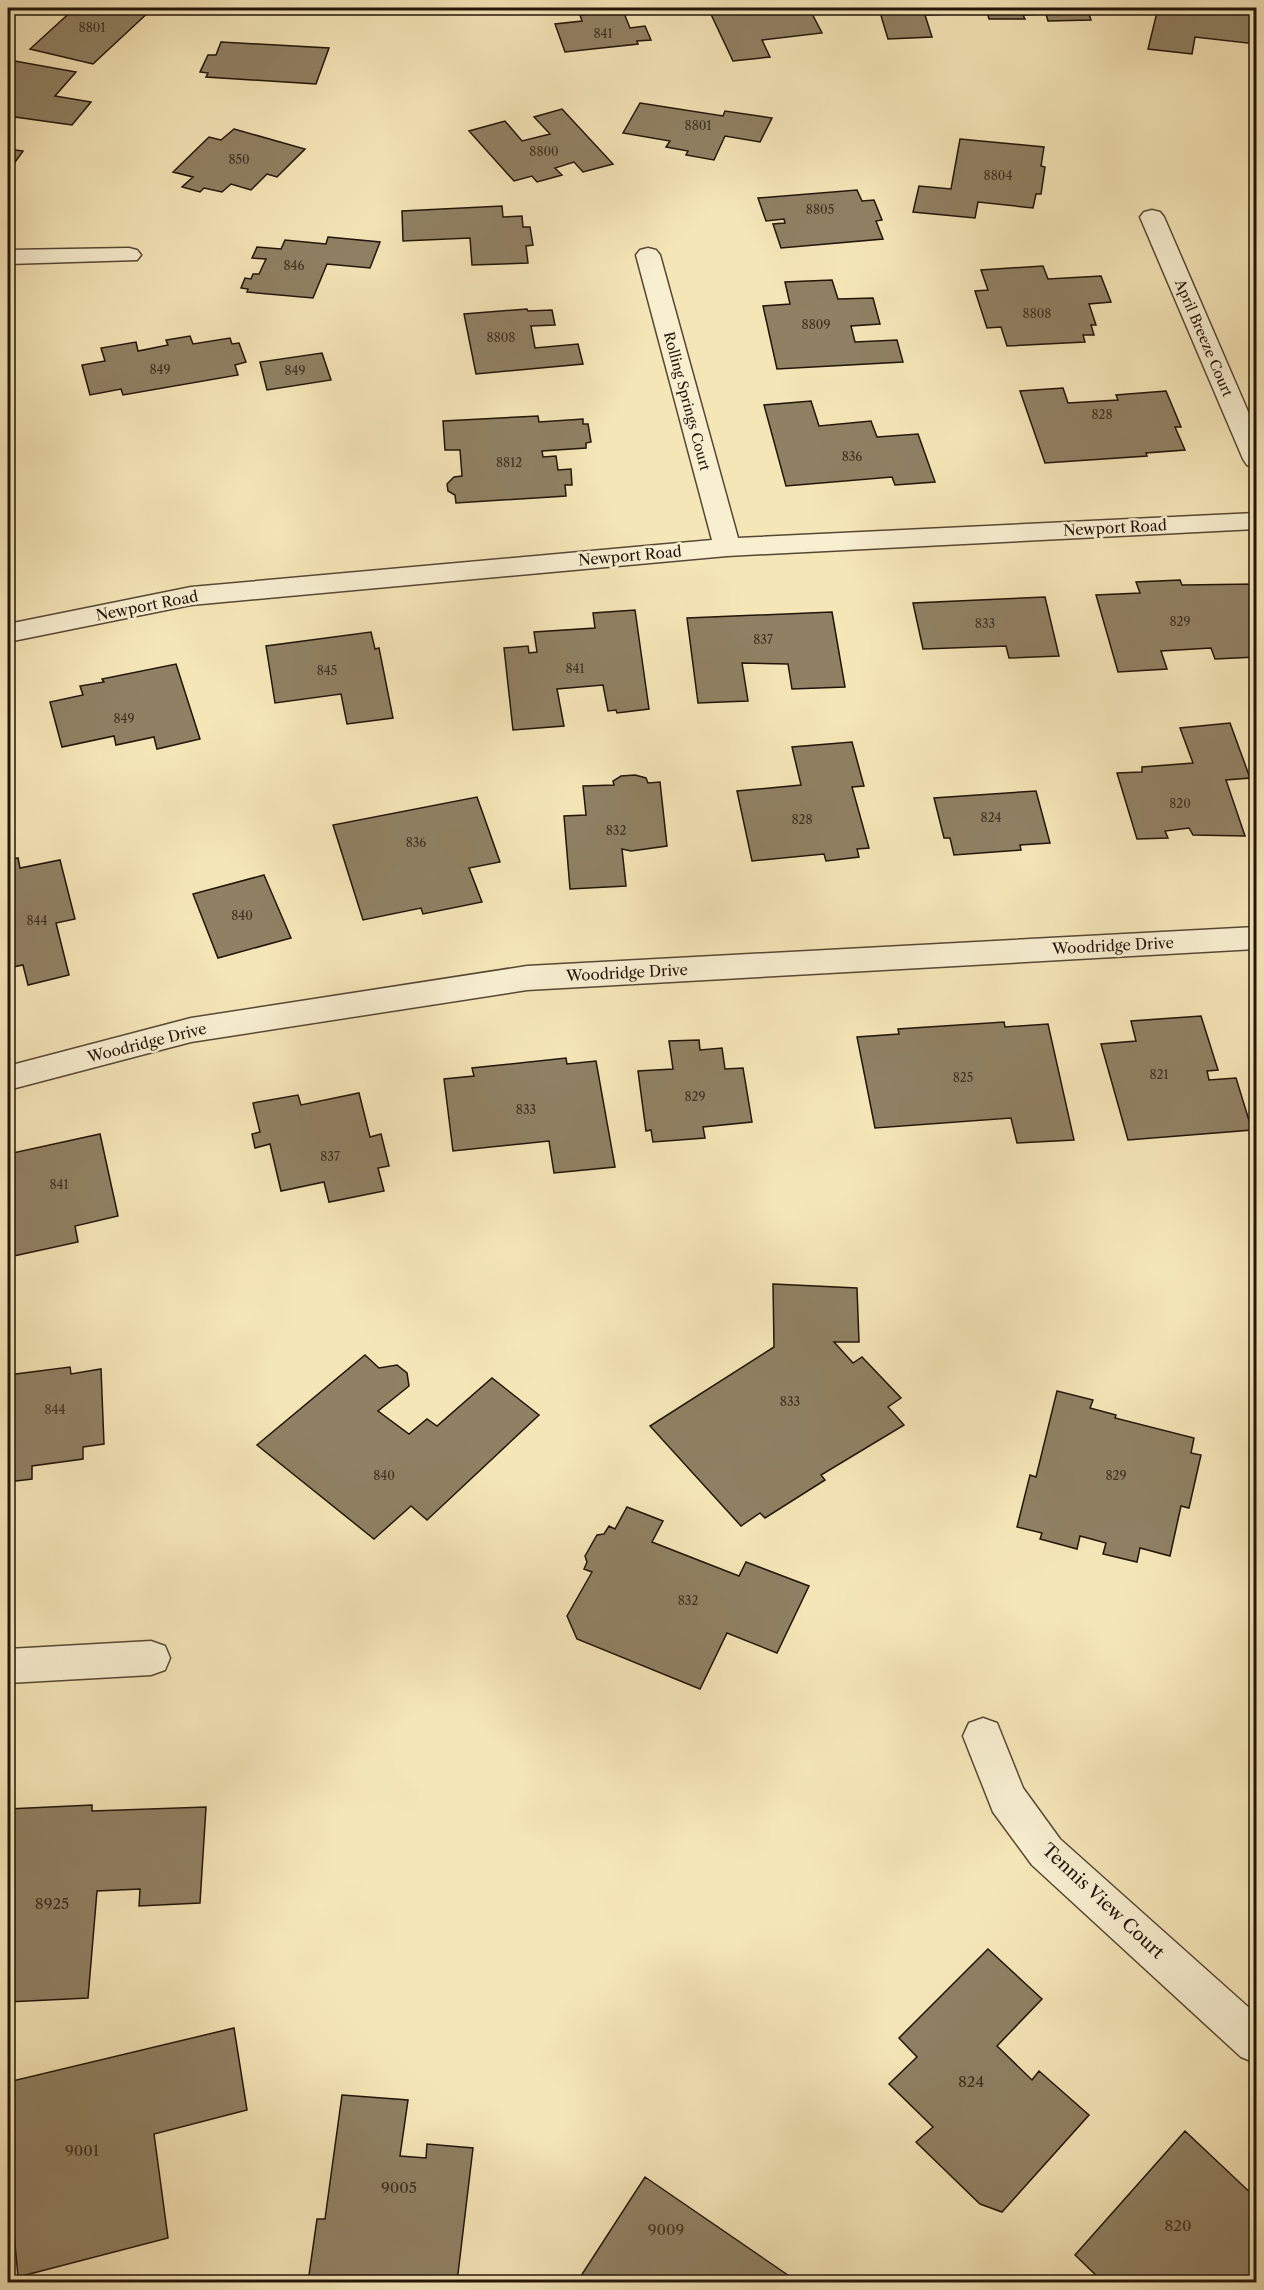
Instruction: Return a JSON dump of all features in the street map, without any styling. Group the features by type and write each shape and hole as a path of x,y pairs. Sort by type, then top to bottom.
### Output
{"street":[{"name":"April Breeze Court","path":"1152,217 1257,459"},
{"path":"8,257 129,255"},
{"name":"Rolling Springs Court","path":"648,255 727,547"},
{"name":"Newport Road","path":"8,633 191,596 727,547 1257,521"},
{"name":"Woodridge Drive","path":"8,1078 191,1030 527,978 1257,938"},
{"path":"8,1666 151,1658"},
{"name":"Tennis View Court","path":"983,1737 1007,1799 1046,1852 1257,2042"}],"building":[{"path":"75,8 153,8 93,64 30,49"},
{"path":"708,8 809,8 822,33 762,40 770,57 733,61"},
{"path":"871,8 969,8 971,13 925,15 932,37 888,39 879,9"},
{"path":"986,8 1087,8 1091,20 1048,21 1046,14 1023,15 1025,19 989,19"},
{"path":"1158,8 1256,8 1256,44 1195,37 1192,54 1148,49"},
{"path":"619,11 624,13 630,28 645,26 651,40 637,41 638,44 565,52 555,24 582,21 580,15"},
{"path":"221,42 329,48 316,84 206,77 208,73 200,72 208,55 216,55"},
{"path":"9,60 76,72 55,96 91,102 72,125 8,116"},
{"path":"640,103 723,116 725,111 772,118 760,142 725,136 714,160 686,155 688,151 666,147 670,141 623,133"},
{"path":"562,109 613,164 583,172 574,162 555,168 562,175 537,182 532,176 514,181 469,131 505,121 522,141 550,134 534,117"},
{"path":"234,129 305,149 277,177 267,174 251,190 231,184 222,192 204,188 200,192 182,187 193,177 173,172 209,137 221,140"},
{"path":"960,139 1044,147 1041,166 1045,167 1041,194 1036,194 1033,208 978,202 975,218 913,212 919,186 951,189"},
{"path":"8,149 23,151 8,172"},
{"path":"857,190 862,201 874,200 882,220 876,221 883,239 781,248 773,224 785,223 784,219 766,221 758,198"},
{"path":"502,206 503,217 522,216 523,227 530,227 533,245 526,246 528,263 472,265 470,238 403,241 402,211"},
{"path":"328,237 380,242 370,268 327,264 313,298 247,292 248,289 241,288 245,278 251,279 253,274 259,274 266,259 252,258 257,247 281,249 285,240 326,244"},
{"path":"1043,266 1048,279 1101,276 1111,302 1089,304 1096,325 1091,325 1094,335 1083,335 1085,342 1007,346 1001,327 987,328 975,291 988,290 981,270"},
{"path":"832,280 838,299 873,298 880,324 851,326 855,342 897,340 903,362 777,369 763,306 790,304 785,282"},
{"path":"527,309 528,311 552,310 555,325 531,326 535,348 578,344 583,364 476,374 464,314"},
{"path":"190,336 193,344 230,338 232,344 239,343 246,362 235,365 238,375 123,395 121,389 90,395 82,365 105,361 101,348 136,342 138,351 168,345 166,340"},
{"path":"322,353 331,380 267,390 260,362"},
{"path":"1063,388 1068,403 1118,400 1116,395 1166,391 1181,427 1175,427 1185,450 1146,453 1147,456 1045,463 1020,391"},
{"path":"811,401 819,426 871,421 877,437 918,434 935,482 895,485 892,477 786,486 764,405"},
{"path":"538,416 539,422 583,419 583,424 588,424 591,442 586,443 586,448 542,451 543,457 556,456 558,470 571,469 572,485 565,485 566,496 456,503 455,495 448,491 447,484 454,477 462,476 460,450 445,450 443,421"},
{"path":"1180,580 1182,585 1256,584 1256,657 1215,659 1211,648 1161,651 1167,669 1118,672 1096,595 1140,593 1136,582"},
{"path":"1045,597 1059,656 1009,658 1006,646 923,649 913,603"},
{"path":"635,610 649,709 617,713 616,710 608,711 603,685 557,689 564,726 513,730 504,648 528,646 529,653 537,652 534,632 595,628 593,613"},
{"path":"832,612 845,687 792,689 788,664 742,663 748,701 698,703 687,618"},
{"path":"371,632 375,649 379,648 393,718 347,724 341,694 275,703 266,646"},
{"path":"176,664 200,739 157,749 154,737 116,745 114,736 62,747 50,702 83,695 80,686 104,682 102,679"},
{"path":"1230,723 1250,778 1226,780 1245,836 1193,835 1189,828 1165,831 1168,838 1137,839 1117,773 1142,772 1142,767 1193,763 1180,728"},
{"path":"852,742 864,786 852,787 869,848 857,849 859,857 826,861 824,854 752,861 737,791 801,785 792,747"},
{"path":"635,775 646,778 648,783 660,782 667,846 631,851 622,849 626,886 570,889 564,816 586,815 583,786 614,785 613,781 621,776"},
{"path":"1036,791 1050,843 1020,845 1021,850 954,855 950,838 944,838 934,798"},
{"path":"477,797 500,862 469,868 482,902 423,914 421,908 363,920 333,825"},
{"path":"18,858 20,868 60,860 75,919 56,923 69,975 28,985 23,965 8,968 8,860"},
{"path":"264,875 291,938 218,958 193,894"},
{"path":"1201,1016 1218,1070 1207,1071 1209,1080 1236,1078 1252,1130 1128,1140 1101,1044 1136,1041 1131,1021"},
{"path":"1004,1022 1005,1027 1048,1024 1074,1140 1017,1143 1011,1118 875,1128 857,1037 899,1034 898,1029"},
{"path":"699,1040 700,1050 722,1048 725,1069 743,1068 752,1122 703,1127 705,1138 653,1142 651,1130 646,1131 638,1071 673,1069 669,1041"},
{"path":"566,1058 567,1064 596,1061 615,1167 554,1173 549,1141 453,1151 444,1079 474,1076 472,1068"},
{"path":"359,1093 370,1137 381,1134 389,1166 378,1168 384,1191 329,1202 324,1182 281,1191 270,1144 255,1148 252,1134 260,1132 253,1103 298,1095 301,1105"},
{"path":"100,1134 118,1216 75,1226 78,1242 9,1257 8,1154"},
{"path":"773,1284 857,1288 859,1342 834,1342 853,1363 862,1357 901,1398 888,1407 904,1425 821,1475 825,1480 765,1518 760,1513 741,1526 650,1426 774,1347"},
{"path":"365,1355 379,1368 397,1365 407,1373 409,1386 378,1411 409,1434 427,1419 437,1426 492,1378 539,1415 427,1520 411,1506 374,1539 257,1445"},
{"path":"70,1367 71,1374 101,1369 104,1444 83,1447 83,1459 32,1466 32,1479 8,1482 8,1375"},
{"path":"1057,1391 1093,1400 1090,1408 1116,1415 1115,1418 1194,1438 1191,1453 1201,1455 1189,1508 1181,1506 1170,1556 1140,1548 1137,1562 1103,1554 1106,1543 1080,1536 1077,1549 1040,1539 1042,1533 1017,1527 1030,1475 1036,1477"},
{"path":"627,1507 663,1521 652,1542 739,1576 746,1562 809,1586 777,1653 727,1633 700,1689 577,1639 567,1616 592,1572 584,1569 587,1562 585,1556 597,1535 604,1534 609,1526 615,1529"},
{"path":"92,1805 92,1811 206,1807 200,1903 139,1906 140,1889 97,1891 88,1998 8,2002 8,1809"},
{"path":"988,1949 1042,1999 997,2046 1032,2080 1039,2071 1089,2115 1002,2212 980,2204 916,2142 933,2127 889,2084 917,2057 899,2038"},
{"path":"234,2028 247,2110 154,2134 168,2238 18,2277 8,2168 8,2082"},
{"path":"342,2095 408,2100 400,2156 426,2158 427,2144 473,2148 457,2282 308,2282 317,2219 325,2219"},
{"path":"1185,2131 1256,2198 1256,2282 1103,2282 1075,2255"},
{"path":"645,2177 798,2282 577,2282"}]}
